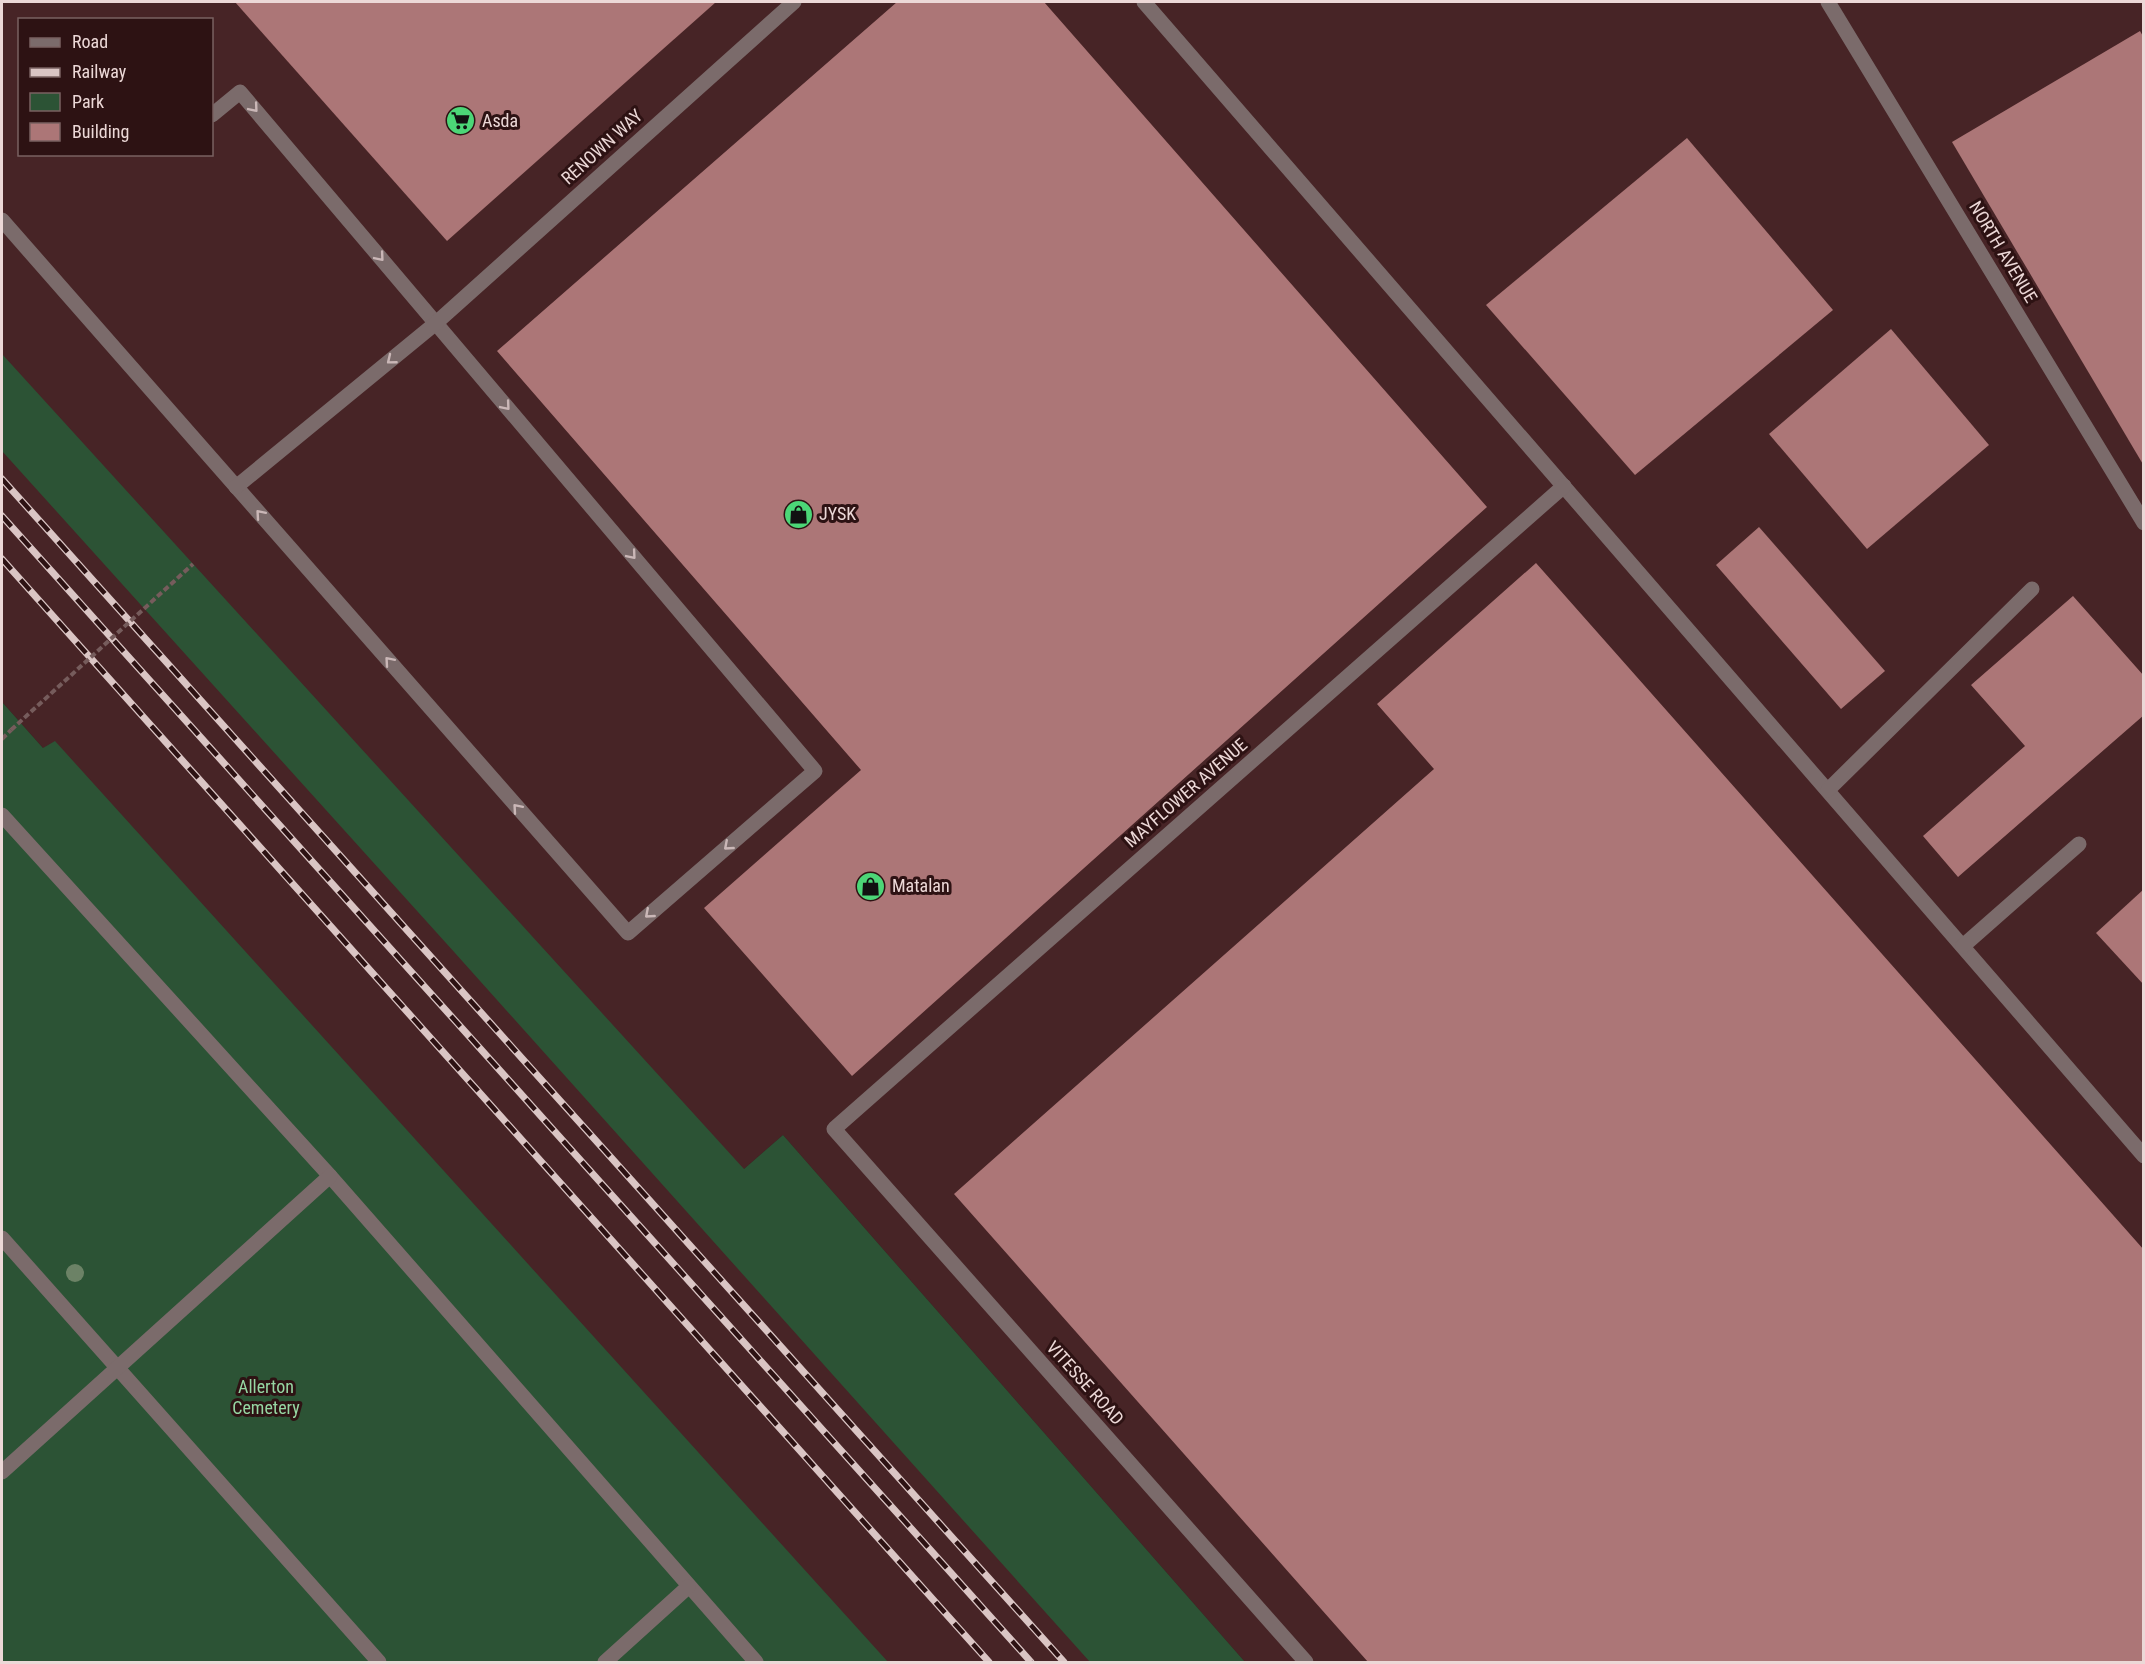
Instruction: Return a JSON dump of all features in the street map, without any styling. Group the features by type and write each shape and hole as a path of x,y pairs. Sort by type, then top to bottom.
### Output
{"street":[{"name":"RENOWN WAY","path":"236,487 436,323 794,2"},
{"name":"NORTH AVENUE","path":"1828,2 2144,524"},
{"path":"1149,7 2141,1148"},
{"path":"2,220 628,933 815,771 240,92 213,114"},
{"name":"MAYFLOWER AVENUE","path":"834,1129 1564,486"},
{"path":"1828,790 2032,590"},
{"path":"2,815 330,1176 756,1662"},
{"path":"1963,946 2079,844"},
{"name":"VITESSE ROAD","path":"834,1129 1306,1662"},
{"path":"2,1472 330,1176"},
{"path":"2,1238 379,1662"},
{"path":"605,1662 688,1587"}],"path":[{"path":"2,739 193,564"}],"shaded area":[{"path":"2,2 2143,2 2143,1662 1245,1662 783,1135 744,1169 1184,1662 859,1662 2,702"}],"green space":[{"path":"2,354 744,1169 783,1135 1245,1662 1090,1662 2,451"},
{"name":"Allerton Cemetery","path":"2,702 43,748 55,741 888,1662 2,1662"}],"building":[{"name":"Asda","path":"235,2 716,2 447,241"},
{"path":"897,2 1044,2 1487,507 852,1076 704,908 861,770 497,351"},
{"path":"2140,31 2144,38 2144,466 1952,142"},
{"path":"1687,138 1833,310 1635,475 1486,305"},
{"path":"1891,329 1989,445 1867,549 1769,434"},
{"path":"1759,527 1885,671 1841,709 1716,565"},
{"path":"1536,563 2144,1250 2144,1662 1368,1662 954,1194 1434,769 1377,704"},
{"path":"2073,596 2144,676 2144,715 1958,877 1923,836 2025,746 1971,685"},
{"path":"2144,889 2144,985 2096,933"}],"railway":[{"path":"2,479 1064,1662"},
{"path":"2,516 1031,1662"},
{"path":"2,559 989,1662"}],"place":[{"name":"Asda","path":"461,121"},
{"name":"JYSK","path":"798,514"},
{"name":"Matalan","path":"871,886"}]}
